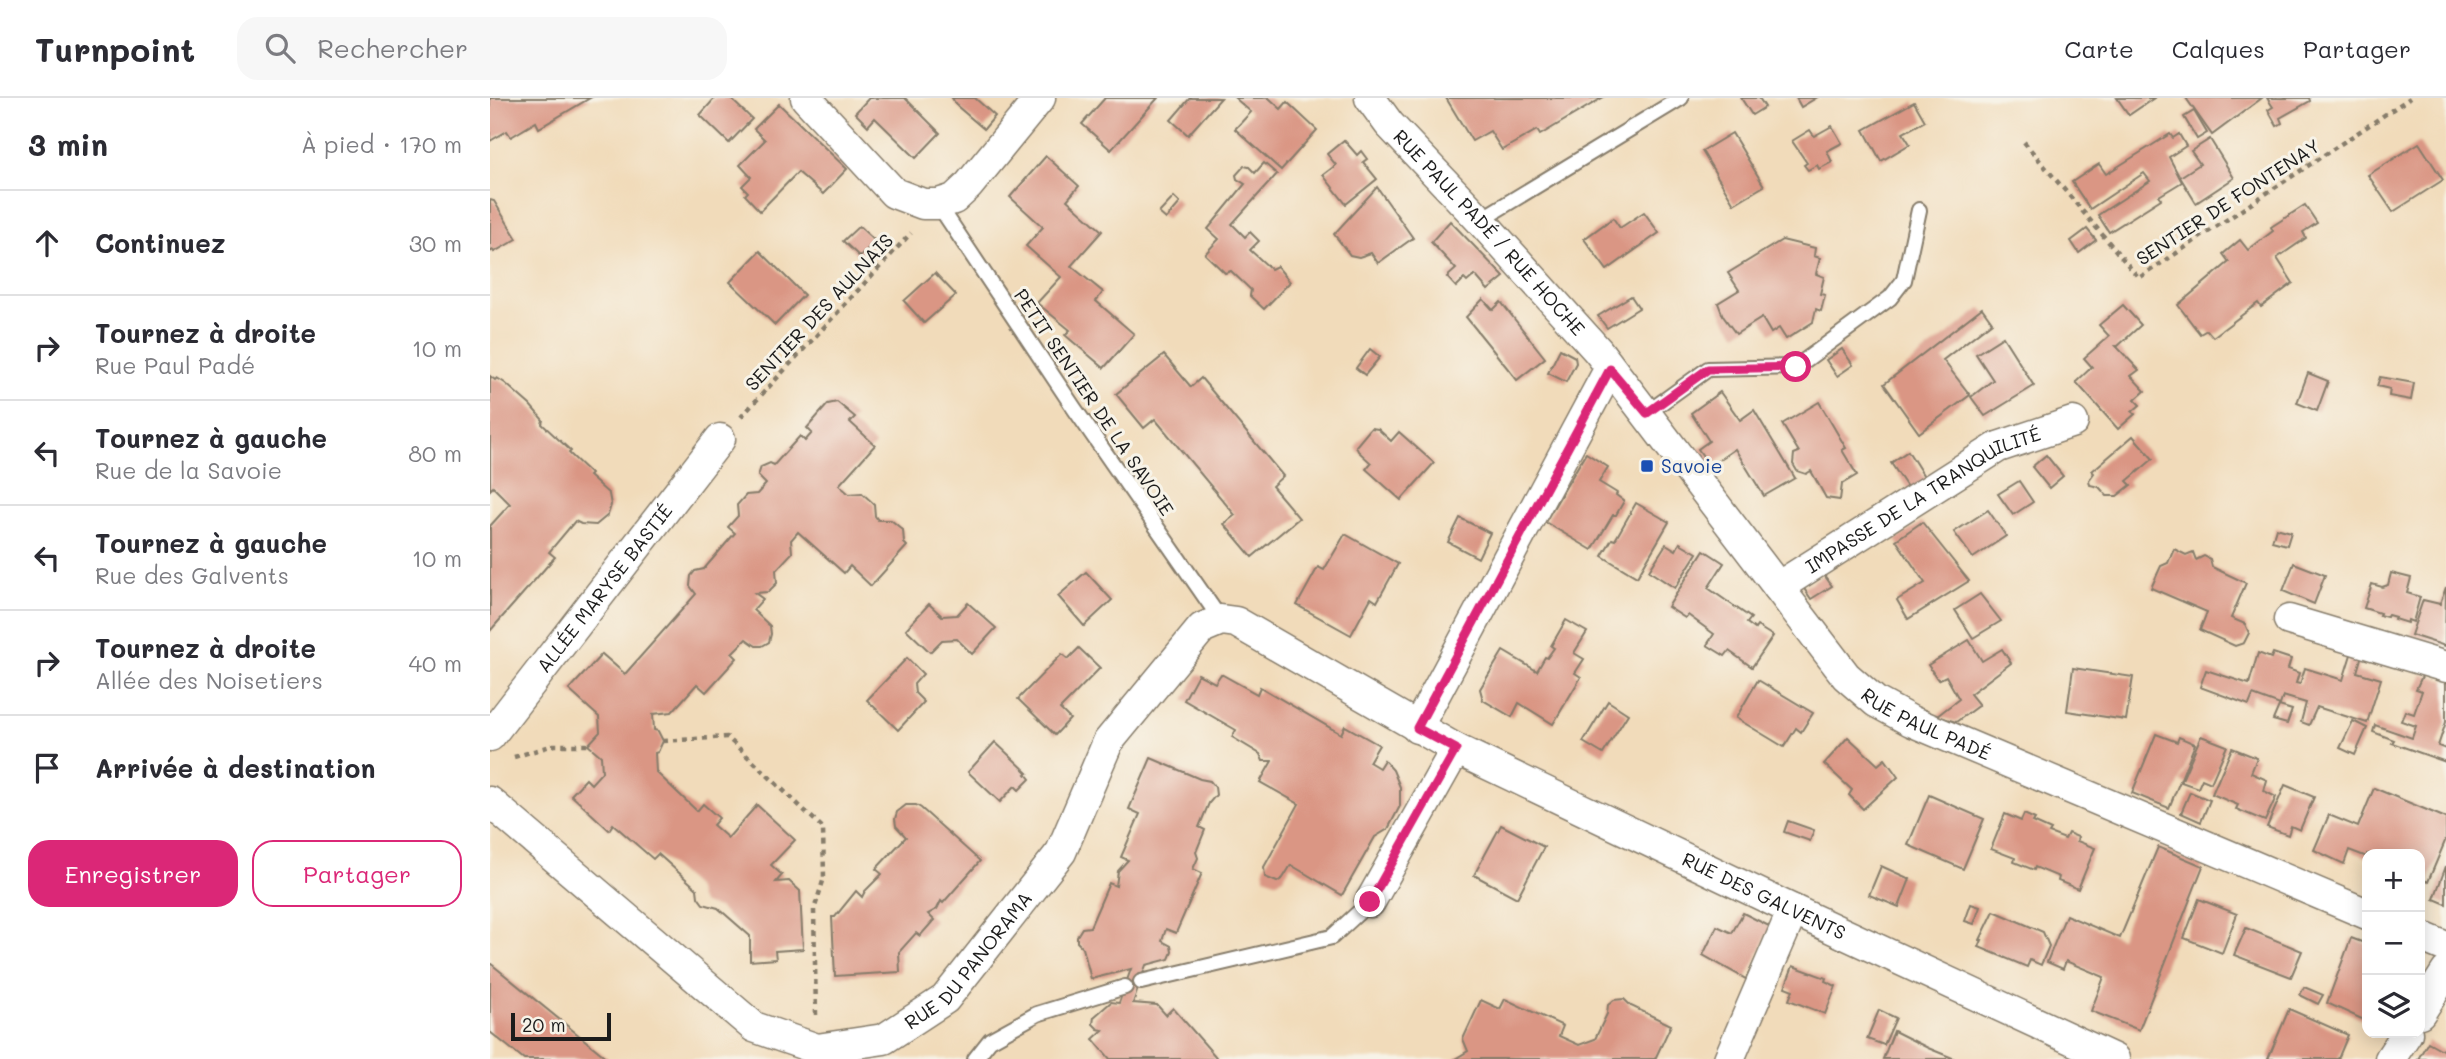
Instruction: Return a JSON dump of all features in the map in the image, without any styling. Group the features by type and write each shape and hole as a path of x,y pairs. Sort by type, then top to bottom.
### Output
{"street":[{"path":"806,98 894,193 923,204 938,204 954,199 968,186 1040,98"},
{"name":"RUE PAUL PADÉ / RUE HOCHE","path":"1370,98 1389,124 1480,220 1598,351 1610,369"},
{"path":"1417,728 1610,369"},
{"name":"RUE PAUL PADÉ","path":"1610,369 1647,413 1846,676 1876,702 1911,721 2362,912"},
{"name":"IMPASSE DE LA TRANQUILITÉ","path":"1778,587 1998,447 2073,422"},
{"name":"ALLÉE MARYSE BASTIÉ","path":"496,748 720,439"},
{"name":"RUE DES GALVENTS","path":"1220,620 1236,622 1456,749 2077,1051 2114,1059"},
{"name":"RUE DU PANORAMA","path":"490,802 754,1027 817,1049 884,1039 945,999 1060,852 1108,742 1202,628 1220,620"},
{"path":"2289,620 2446,667"},
{"path":"1370,902 1456,749"},
{"path":"1729,1059 1793,911"},
{"path":"2425,938 2446,947"},
{"path":"2425,1005 2446,972"},
{"path":"2390,1059 2404,1038"}],"lane":[{"path":"1480,220 1681,98"},
{"name":"PETIT SENTIER DE LA SAVOIE","path":"938,204 1220,620"},
{"path":"1647,413 1708,369 1796,367 1890,298 1905,280 1919,210"},
{"path":"1141,982 1332,937 1370,902"},
{"path":"975,1059 990,1040 1037,1014 1125,987"}],"path":[{"name":"SENTIER DE FONTENAY","path":"2024,142 2139,278 2410,98"},
{"name":"SENTIER DES AULNAIS","path":"720,439 938,204"},
{"path":"663,741 727,737 823,828 824,878 814,910 817,1049"},
{"path":"496,748 588,745"}],"building":[{"path":"490,98 590,98 539,128 536,122 511,137 507,131 490,141"},
{"path":"715,98 730,98 752,119 729,143 700,115"},
{"path":"869,98 905,98 940,133 916,158 875,118 868,126 855,113"},
{"path":"952,98 975,98 995,116 984,129 957,106"},
{"path":"1105,98 1158,98 1111,150 1082,124"},
{"path":"1190,98 1221,98 1188,135 1171,120"},
{"path":"1235,98 1269,98 1281,109 1287,102 1317,130 1281,170 1235,129 1251,112"},
{"path":"1446,98 1602,98 1540,135 1537,130 1502,150 1490,131 1472,141"},
{"path":"1741,98 1759,98 1765,107 1752,115"},
{"path":"1796,98 1816,98 1801,107"},
{"path":"2117,98 2154,98 2129,115"},
{"path":"2186,98 2262,98 2212,135"},
{"path":"2267,98 2309,98 2310,101 2280,118 2282,123 2277,126 2268,110 2273,107"},
{"path":"1914,102 1925,121 1903,133 1910,144 1881,161 1864,130"},
{"path":"779,104 847,169 823,194 798,172 760,211 745,195 748,192 742,186 751,177 740,165 765,140 754,129"},
{"path":"2194,111 2207,133 2197,139 2184,117"},
{"path":"1832,126 1842,143 1827,151 1832,162 1819,169 1817,165 1808,170 1804,165 1807,163 1792,141 1810,130 1814,136"},
{"path":"1732,133 1764,186 1734,204 1702,151"},
{"path":"2170,134 2173,138 2179,134 2186,146 2169,157 2182,182 2159,196 2161,199 2109,232 2098,215 2150,181 2144,173 2090,209 2072,182 2099,164 2106,174"},
{"path":"2210,139 2234,178 2196,203 2180,177 2200,164 2191,151"},
{"path":"1344,140 1357,155 1361,151 1367,159 1363,162 1377,179 1346,204 1323,175 1336,165 1327,154"},
{"path":"2419,143 2443,180 2393,212 2368,175"},
{"path":"1046,156 1079,186 1067,200 1102,231 1071,266 1103,292 1096,301 1134,334 1104,368 1065,335 1070,330 1037,303 1061,277 1026,246 1043,227 1010,197"},
{"path":"1264,163 1277,174 1232,224 1245,237 1250,232 1259,241 1250,250 1271,269 1277,266 1290,282 1264,309 1250,296 1251,290 1231,271 1225,273 1205,254 1219,239 1208,229 1245,184 1237,179 1236,175 1244,166 1255,173"},
{"path":"1377,187 1413,238 1378,263 1371,253 1359,257 1350,255 1334,234"},
{"path":"1174,197 1180,203 1166,219 1159,213"},
{"path":"490,200 494,201 517,239 494,252 490,252"},
{"path":"2305,205 2317,223 2303,232 2306,238 2277,258 2293,283 2261,307 2258,303 2213,337 2207,330 2200,334 2178,305 2229,262 2223,254 2240,240 2248,250 2273,231 2271,227"},
{"path":"1644,212 1659,233 1607,270 1584,239 1613,218 1620,228"},
{"path":"1450,221 1504,277 1488,290 1475,275 1467,282 1464,279 1456,287 1447,277 1456,269 1431,242"},
{"path":"859,226 875,241 860,257 843,241"},
{"path":"2087,229 2096,240 2079,253 2071,241"},
{"path":"1782,240 1815,248 1814,256 1820,258 1816,274 1824,277 1820,294 1825,295 1821,311 1816,309 1813,322 1786,339 1779,328 1771,333 1762,318 1736,334 1723,316 1718,303 1739,290 1728,273"},
{"path":"760,251 804,295 775,325 730,282"},
{"path":"935,273 956,295 924,323 904,301"},
{"path":"1631,296 1639,308 1607,328 1598,316"},
{"path":"1483,299 1493,310 1501,302 1545,358 1517,380 1466,317"},
{"path":"2123,305 2141,325 2116,346 2139,370 2131,376 2145,391 2135,400 2140,405 2132,412 2135,414 2118,429 2076,382 2092,367 2084,358 2109,336 2099,325"},
{"path":"1982,308 1992,322 1943,360 1970,395 1919,433 1884,384"},
{"path":"2003,337 2034,386 1985,416 1971,397 1993,380 1976,354"},
{"path":"1370,349 1380,357 1365,375 1356,368"},
{"path":"1560,349 1575,357 1576,363 1566,382 1548,373"},
{"path":"1842,349 1853,365 1837,376 1826,360"},
{"path":"1164,355 1191,387 1201,378 1283,476 1272,486 1299,518 1252,557 1224,524 1235,515 1155,419 1144,428 1116,394"},
{"path":"2308,373 2328,381 2317,411 2297,403"},
{"path":"490,376 505,383 530,405 543,420 542,424 571,451 569,453 591,474 589,476 609,494 611,505 608,515 596,525 575,521 549,552 555,557 490,631 490,526 510,504 493,487 490,490"},
{"path":"2380,377 2414,383 2411,400 2389,396 2390,389 2377,386"},
{"path":"1720,392 1740,420 1754,410 1795,478 1764,496 1735,449 1710,466 1698,449 1709,441 1691,413"},
{"path":"837,402 855,417 850,422 875,445 839,485 849,494 862,493 874,504 878,520 891,520 903,530 904,543 907,546 871,586 850,566 844,573 798,532 791,540 792,553 776,570 777,583 768,592 755,593 763,599 753,610 770,626 769,642 756,646 746,639 732,653 737,658 706,692 697,684 672,712 653,714 654,730 658,731 663,741 655,753 656,772 697,811 703,804 719,818 713,825 728,838 757,805 795,840 771,865 782,875 776,882 789,881 800,891 803,949 775,951 776,959 750,961 750,936 718,908 703,904 697,889 658,854 653,859 613,824 609,830 571,795 586,779 591,784 602,772 601,756 588,745 600,732 599,717 569,690 602,654 625,674 696,594 690,586 691,576 695,571 704,569 735,533 728,527 738,516 737,505 746,495 757,494 766,484 758,476 761,467 770,463 774,465 800,436 805,441 812,433 807,428 828,404"},
{"path":"1819,402 1846,448 1842,450 1857,475 1842,484 1840,500 1826,498 1811,471 1806,474 1797,471 1793,464 1794,454 1799,452 1782,424"},
{"path":"1371,428 1378,429 1391,441 1399,432 1434,463 1401,500 1366,469 1371,463 1358,451 1356,446"},
{"path":"2133,436 2153,459 2127,481 2131,485 2117,496 2107,496 2099,487 2090,485 2089,480 2094,473 2092,471"},
{"path":"1908,451 1930,486 1913,496 1891,463"},
{"path":"1586,453 1608,467 1599,482 1617,493 1624,501 1592,550 1545,522"},
{"path":"2046,455 2063,476 2049,488 2032,467"},
{"path":"2019,481 2033,502 2013,515 1998,494"},
{"path":"1636,503 1669,522 1637,577 1602,556 1612,539 1615,540"},
{"path":"1988,510 2006,536 1973,558 1954,532"},
{"path":"1460,518 1490,533 1478,558 1448,542"},
{"path":"1922,522 1969,581 1908,619 1897,600 1925,583 1896,540"},
{"path":"2276,528 2291,532 2287,545 2272,541"},
{"path":"1345,534 1398,564 1377,602 1371,598 1351,635 1297,605 1318,567 1324,570"},
{"path":"1680,543 1697,553 1675,588 1649,571 1666,544 1676,550"},
{"path":"2174,549 2186,555 2193,552 2196,560 2204,556 2210,559 2212,567 2246,583 2231,618 2245,624 2249,633 2244,643 2235,646 2200,630 2207,612 2151,588 2161,566 2168,563"},
{"path":"1704,550 1724,563 1708,588 1751,618 1747,623 1755,629 1757,626 1773,636 1752,667 1729,651 1725,656 1707,645 1714,634 1688,615 1685,618 1668,607"},
{"path":"2294,563 2325,575 2314,604 2283,591"},
{"path":"1086,572 1112,600 1084,626 1058,596"},
{"path":"2391,573 2411,578 2407,593 2420,597 2413,622 2408,620 2407,623 2388,615 2379,615 2380,613 2364,608 2372,584 2382,587 2388,585"},
{"path":"1824,575 1832,586 1811,599 1803,587"},
{"path":"2446,587 2445,646 2411,635 2423,600 2440,604"},
{"path":"1980,594 2001,621 1973,638 1955,610"},
{"path":"968,603 996,628 972,654 957,639 942,640 930,652 906,629 929,604 942,616 957,615"},
{"path":"1566,620 1587,632 1574,653 1584,659 1575,673 1581,677 1553,724 1519,703 1512,717 1483,700 1480,689 1503,651 1537,671 1554,648 1551,646"},
{"path":"1969,640 1982,661 2002,649 2011,663 1970,694 1979,705 1956,722 1937,716 1959,699 1946,676 1938,680 1928,665"},
{"path":"2354,645 2364,648 2357,672 2381,679 2367,723 2317,707 2309,725 2301,722 2306,703 2283,696 2280,705 2253,695 2249,705 2200,687 2206,670 2249,684 2258,653 2271,658 2273,653 2291,659 2288,669 2299,673 2296,683 2300,684 2305,668 2343,680"},
{"path":"1079,648 1100,668 1060,709 1070,719 1055,735 1018,699 1062,654 1068,659"},
{"path":"907,658 923,674 914,684 915,693 924,702 898,730 867,700"},
{"path":"2073,668 2133,677 2126,720 2067,711"},
{"path":"1198,674 1215,683 1221,674 1257,694 1260,687 1341,734 1345,726 1379,745 1369,762 1379,768 1384,760 1393,770 1400,787 1400,806 1388,829 1375,837 1342,895 1291,865 1277,882 1265,877 1264,867 1299,804 1260,782 1272,761 1263,761 1260,754 1232,737 1236,730 1184,700"},
{"path":"2423,674 2446,681 2446,722 2438,746 2446,749 2446,762 2392,743 2394,740 2373,732 2375,725 2412,738 2416,726 2401,721 2405,711 2414,714 2422,691 2416,689"},
{"path":"1758,680 1813,713 1801,732 1796,728 1784,747 1736,718"},
{"path":"1608,701 1628,714 1603,754 1583,742"},
{"path":"2279,706 2292,710 2287,724 2273,720"},
{"path":"2353,721 2367,728 2355,755 2340,748"},
{"path":"2156,734 2177,742 2179,737 2195,744 2169,808 2132,793"},
{"path":"2201,736 2227,746 2211,783 2202,779 2198,788 2181,782"},
{"path":"1848,737 1878,765 1885,759 1898,777 1863,809 1849,795 1852,790 1824,764"},
{"path":"995,742 1028,773 1026,774 1030,779 1019,790 1015,786 1000,802 968,772"},
{"path":"2232,748 2257,758 2251,773 2267,780 2264,791 2276,797 2265,821 2236,809 2238,805 2212,794"},
{"path":"1151,758 1210,781 1215,787 1216,795 1209,803 1199,827 1205,830 1196,852 1198,858 1193,869 1202,873 1176,933 1166,929 1162,941 1171,946 1172,952 1169,959 1146,965 1133,1003 1157,1005 1166,1015 1173,1008 1216,1057 1214,1059 1110,1059 1093,1039 1103,1030 1093,1024 1094,1017 1111,1002 1119,1003 1131,969 1091,979 1077,936 1082,928 1090,927 1109,883 1116,886 1118,871 1128,860 1121,857 1140,814 1129,809"},
{"path":"2285,785 2314,797 2300,830 2291,826 2288,835 2267,827"},
{"path":"2374,788 2446,818 2446,839 2428,882 2425,880 2425,849 2362,849 2362,855 2349,850 2344,864 2314,850 2329,815 2358,827"},
{"path":"2190,792 2210,800 2201,822 2181,813"},
{"path":"1929,795 1984,819 1963,869 1908,845"},
{"path":"906,805 921,808 980,861 943,903 941,901 937,909 928,914 934,920 920,936 916,933 899,952 900,972 835,976 832,917 835,917 856,891 862,897 882,874 876,869 906,837 896,826 895,819 897,812"},
{"path":"2005,814 2021,821 2024,814 2035,819 2033,822 2051,830 2049,833 2065,839 2068,833 2078,837 2077,841 2095,848 2078,889 2058,881 2059,877 2014,862 2015,858 1991,849"},
{"path":"1788,821 1814,830 1810,841 1784,832"},
{"path":"1501,825 1544,847 1517,898 1474,875"},
{"path":"2158,847 2203,866 2139,1030 2091,1011 2104,977 2066,961 2063,969 2047,962 2066,915 2120,938"},
{"path":"1881,866 1910,879 1899,907 1869,895"},
{"path":"2446,866 2446,904 2434,899"},
{"path":"2199,899 2237,914 2222,953 2184,938"},
{"path":"1971,904 1980,907 1974,924 1965,921"},
{"path":"1994,911 2043,932 2049,946 2041,965 2030,960 2027,967 1979,947"},
{"path":"1743,913 1771,927 1746,979 1703,955 1717,926 1732,933"},
{"path":"2246,928 2302,951 2291,977 2234,955"},
{"path":"2351,938 2362,942 2362,1019 2327,1003"},
{"path":"490,963 608,1059 524,1059 490,1032"},
{"path":"1793,966 1826,978 1825,981 1836,986 1825,1014 1789,1000 1793,990 1785,987"},
{"path":"2304,987 2323,995 2318,1004 2300,995"},
{"path":"1505,999 1563,1026 1559,1036 1579,1045 1595,1039 1607,1014 1608,1005 1614,1000 1624,999 1631,1006 1671,1025 1655,1059 1455,1059 1468,1051 1463,1039 1481,1000 1500,1009"},
{"path":"2289,1009 2348,1035 2338,1059 2268,1059"},
{"path":"1879,1010 1896,1018 1884,1045 1867,1039"},
{"path":"1894,1031 1928,1048 1955,1059 1883,1059"},
{"path":"2428,1042 2446,1052 2446,1059 2418,1059"}],"place":[{"name":"Savoie","path":"1647,466"}],"route":[{"path":"1370,902 1456,749 1417,728 1610,369 1647,413 1708,369 1796,367"}]}
